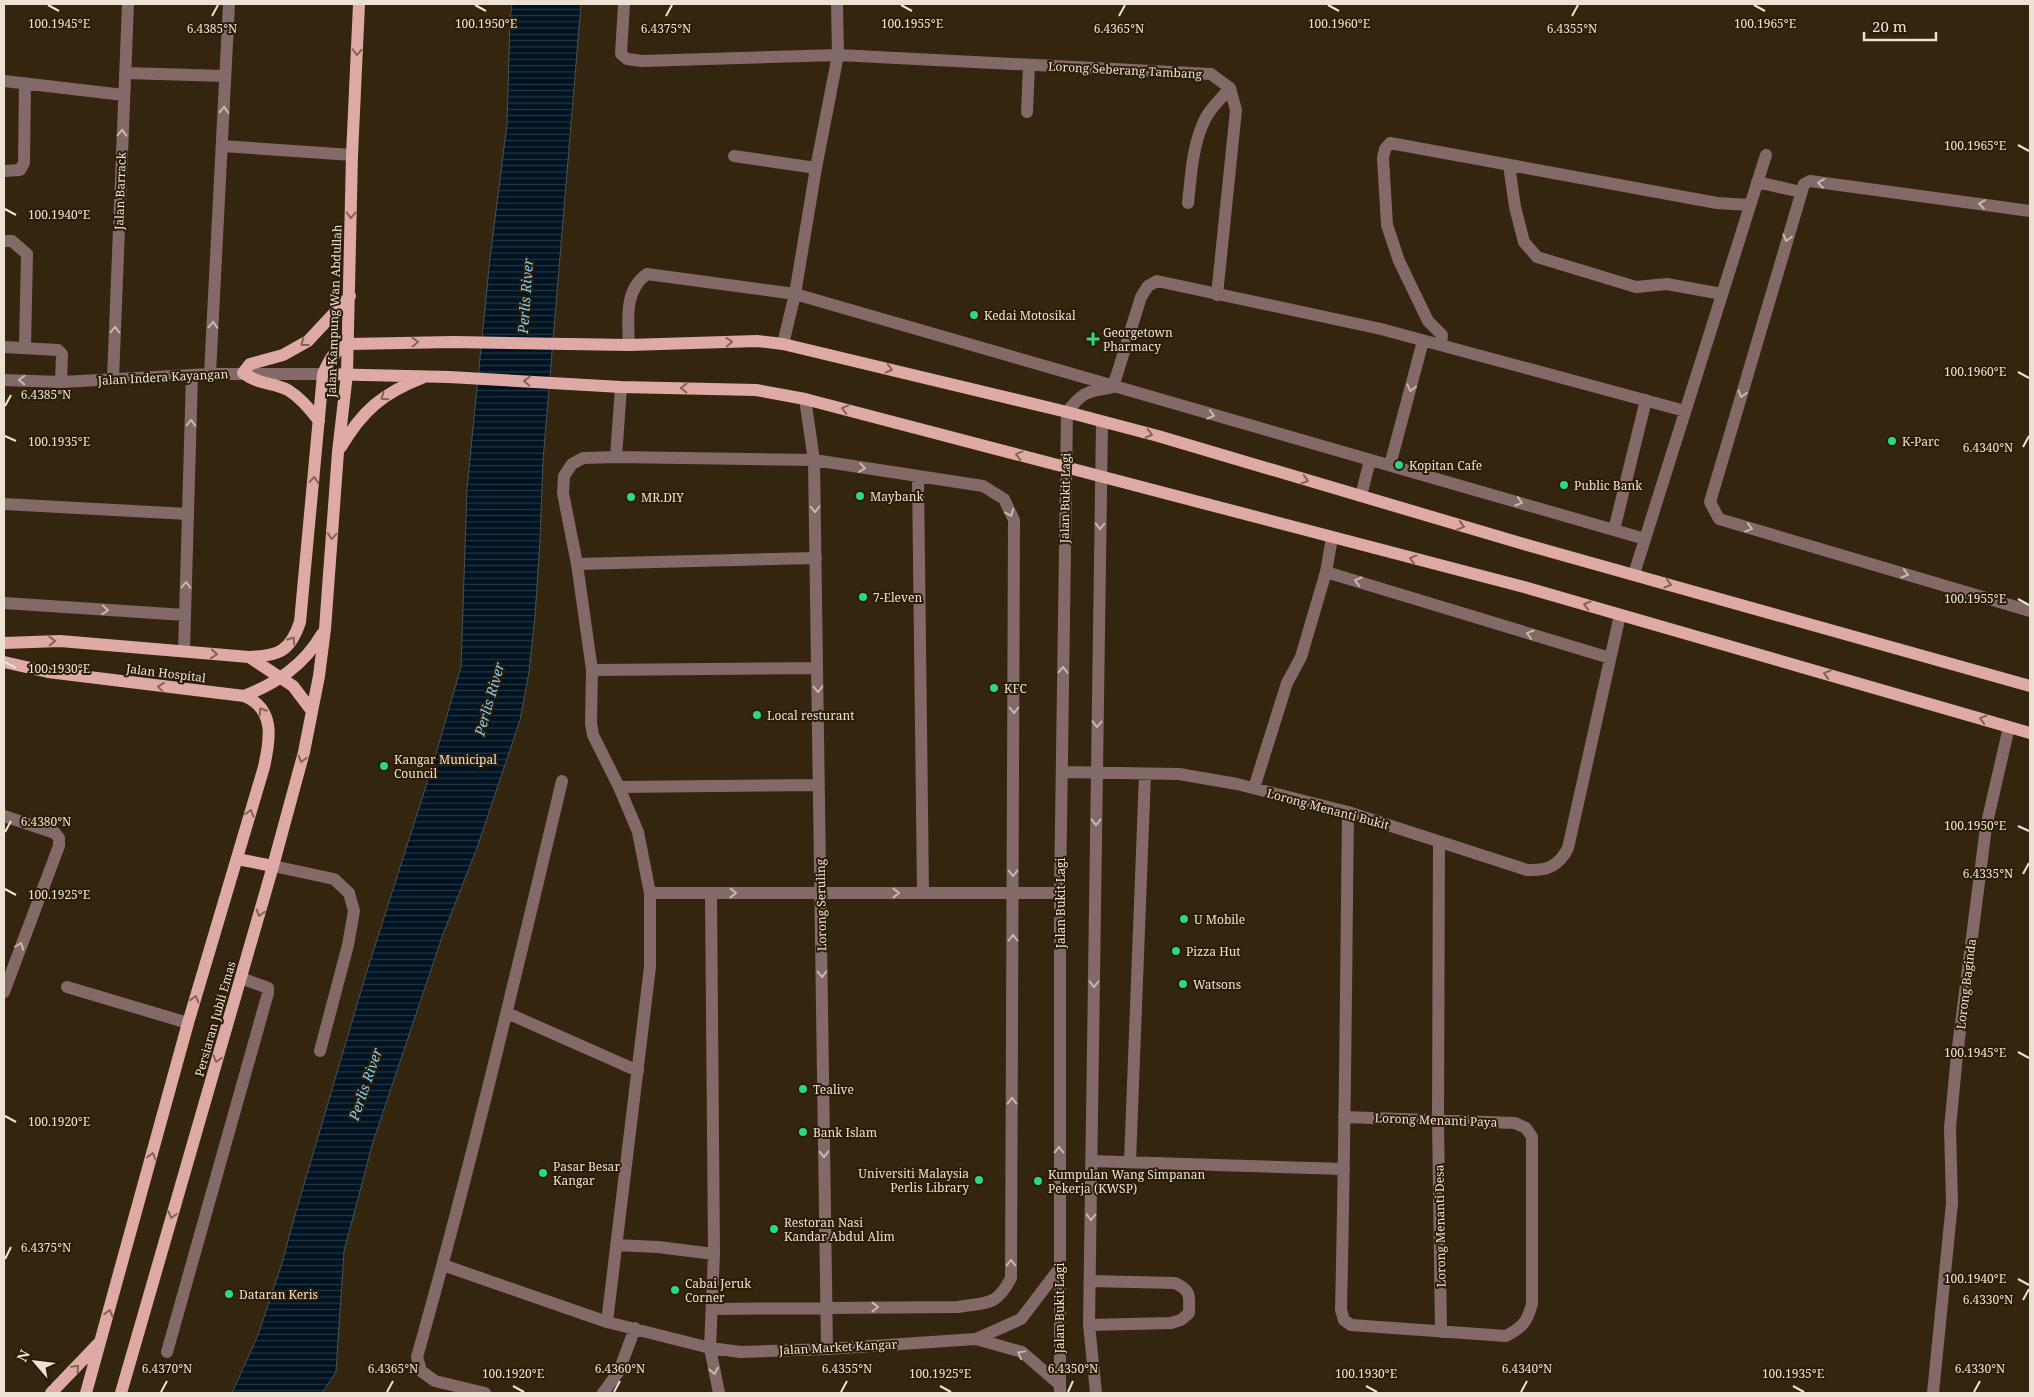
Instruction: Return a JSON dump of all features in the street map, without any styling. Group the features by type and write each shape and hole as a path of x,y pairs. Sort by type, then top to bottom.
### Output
{"main road":[{"name":"Jalan Kampung Wan Abdullah","path":"323,650 338,452 347,374 352,155 359,4"},
{"path":"319,421 303,400 286,390 258,382 243,373 250,364 283,355 308,341 350,296"},
{"path":"4,643 60,641 249,657 272,656 287,646 297,632 300,622 323,374 333,354 340,347 348,344 453,342 629,345 757,341 783,344 1067,412 1102,423 1158,436 1527,545 2030,686"},
{"path":"323,374 427,376 621,387 756,390 806,399 1620,614 2030,733"},
{"path":"338,452 353,426 374,404 399,387 427,376"},
{"path":"244,696 261,690 302,662 312,652 325,629"},
{"name":"Persiaran Jubli Emas","path":"121,1393 304,752 323,650"},
{"path":"249,657 293,686 312,711"},
{"name":"Jalan Hospital","path":"4,662 48,672 244,696 254,700 264,711 268,722 269,736 264,767"},
{"name":"Persiaran Jubli Emas","path":"86,1393 188,1023 264,767"},
{"path":"237,859 273,866"},
{"path":"52,1393 101,1341"}],"street":[{"name":"Jalan Barrack","path":"113,379 126,4"},
{"path":"210,374 229,4"},
{"name":"Lorong Seberang Tambang","path":"624,4 621,54 627,59 642,61 838,55 1211,74 1230,88"},
{"path":"783,344 795,294 816,168 838,55 837,4"},
{"path":"1026,112 1029,65"},
{"path":"125,73 225,76"},
{"path":"4,81 124,95"},
{"path":"4,171 20,170 24,163 25,84"},
{"path":"1188,203 1194,150 1202,124 1212,108 1230,88"},
{"path":"1218,295 1236,110 1230,88"},
{"path":"1441,345 1442,335 1428,321 1399,261 1387,225 1383,158 1385,149 1390,143 1718,203 1750,205"},
{"path":"222,146 352,155"},
{"path":"1634,574 1766,155"},
{"path":"734,156 816,168"},
{"path":"1509,165 1515,207 1524,242 1537,257 1636,287 1667,284 1722,294"},
{"path":"2030,211 1810,181 1804,184 1800,192 1710,502 1719,519 2030,611"},
{"path":"1757,182 1800,192"},
{"path":"4,241 12,240 27,254 25,347"},
{"path":"629,345 628,310 631,294 640,279 647,274 795,294 1645,539"},
{"path":"1113,387 1142,297 1148,286 1157,281 1381,329 1685,411"},
{"path":"1390,466 1423,340"},
{"path":"4,347 58,350 62,354 61,382"},
{"name":"Jalan Indera Kayangan","path":"4,380 61,382 210,374 323,374"},
{"path":"184,651 192,375"},
{"path":"616,457 621,387"},
{"path":"1067,412 1078,398 1090,390 1113,387"},
{"name":"Lorong Seruling","path":"806,399 814,460 827,1349"},
{"path":"1614,530 1646,400"},
{"name":"Jalan Bukit Lagi","path":"1059,1388 1060,893 1067,412"},
{"path":"1096,1393 1089,1325 1102,423"},
{"path":"607,1322 650,967 650,893 638,832 620,787 593,735 591,723 592,670 577,564 563,492 564,476 572,464 584,458 814,460 983,486 1004,499 1014,520 1011,1278 1002,1295 990,1302 958,1307 713,1309"},
{"path":"1361,496 1370,460"},
{"path":"918,476 923,893"},
{"path":"4,504 188,514"},
{"path":"1254,788 1287,683 1301,656 1326,572 1332,538"},
{"path":"577,564 816,558"},
{"path":"1326,572 1610,658 1620,614"},
{"path":"4,603 185,615"},
{"name":"Lorong Menanti Bukit","path":"1062,772 1178,774 1254,788 1348,812 1527,870 1540,871 1554,866 1568,848 1610,658"},
{"path":"592,670 817,668"},
{"name":"Lorong Baginda","path":"1933,1393 1952,1203 1950,1128 1957,1055 1986,827 2009,727"},
{"path":"1130,1162 1145,774"},
{"path":"485,1393 435,1381 421,1371 417,1357 443,1265 507,1013 562,781"},
{"path":"620,787 819,785"},
{"path":"1348,812 1341,1310 1344,1320 1351,1325 1441,1332"},
{"path":"4,816 55,832 59,838 59,846 4,992"},
{"name":"Lorong Menanti Desa","path":"1439,842 1438,1120 1441,1332"},
{"path":"273,866 334,879 349,893 354,911 348,945 320,1051"},
{"path":"650,893 1060,893"},
{"path":"711,893 714,1254 710,1348 719,1393"},
{"path":"167,1352 268,993 268,988 263,985 241,978"},
{"path":"67,987 188,1023"},
{"path":"507,1013 638,1071"},
{"name":"Lorong Menanti Paya","path":"1344,1117 1515,1123 1526,1128 1532,1137 1532,1304 1527,1320 1518,1330 1506,1336 1441,1332"},
{"path":"1091,1160 1344,1169"},
{"path":"616,1246 658,1247 714,1254"},
{"name":"Jalan Market Kangar","path":"443,1265 607,1322 710,1348 741,1352 827,1349 976,1339 1022,1352 1059,1388"},
{"path":"976,1339 1021,1319 1059,1269"},
{"path":"1089,1325 1171,1323 1182,1320 1189,1313 1189,1294 1185,1287 1175,1283 1090,1281"},
{"path":"603,1393 619,1371 635,1328"}],"water":[{"name":"Perlis River","path":"512,4 581,4 543,461 535,616 529,672 520,720 477,848 442,937 373,1142 344,1251 336,1372 322,1393 232,1393 258,1335 282,1263 366,974 433,764 461,667 467,488 490,258 507,124"}],"place":[{"name":"Kedai Motosikal","path":"974,315"},
{"name":"Georgetown Pharmacy","path":"1093,339"},
{"name":"K-Parc","path":"1892,441"},
{"name":"Kopitan Cafe","path":"1399,465"},
{"name":"Public Bank","path":"1564,485"},
{"name":"Maybank","path":"860,496"},
{"name":"MR.DIY","path":"631,497"},
{"name":"7-Eleven","path":"863,597"},
{"name":"KFC","path":"994,688"},
{"name":"Local resturant","path":"757,715"},
{"name":"Kangar Municipal Council","path":"384,766"},
{"name":"U Mobile","path":"1184,919"},
{"name":"Pizza Hut","path":"1176,951"},
{"name":"Watsons","path":"1183,984"},
{"name":"Tealive","path":"803,1089"},
{"name":"Bank Islam","path":"803,1132"},
{"name":"Pasar Besar Kangar","path":"543,1173"},
{"name":"Universiti Malaysia Perlis Library","path":"979,1180"},
{"name":"Kumpulan Wang Simpanan Pekerja (KWSP)","path":"1038,1181"},
{"name":"Restoran Nasi Kandar Abdul Alim","path":"774,1229"},
{"name":"Cabai Jeruk Corner","path":"675,1290"},
{"name":"Dataran Keris","path":"229,1294"}]}
